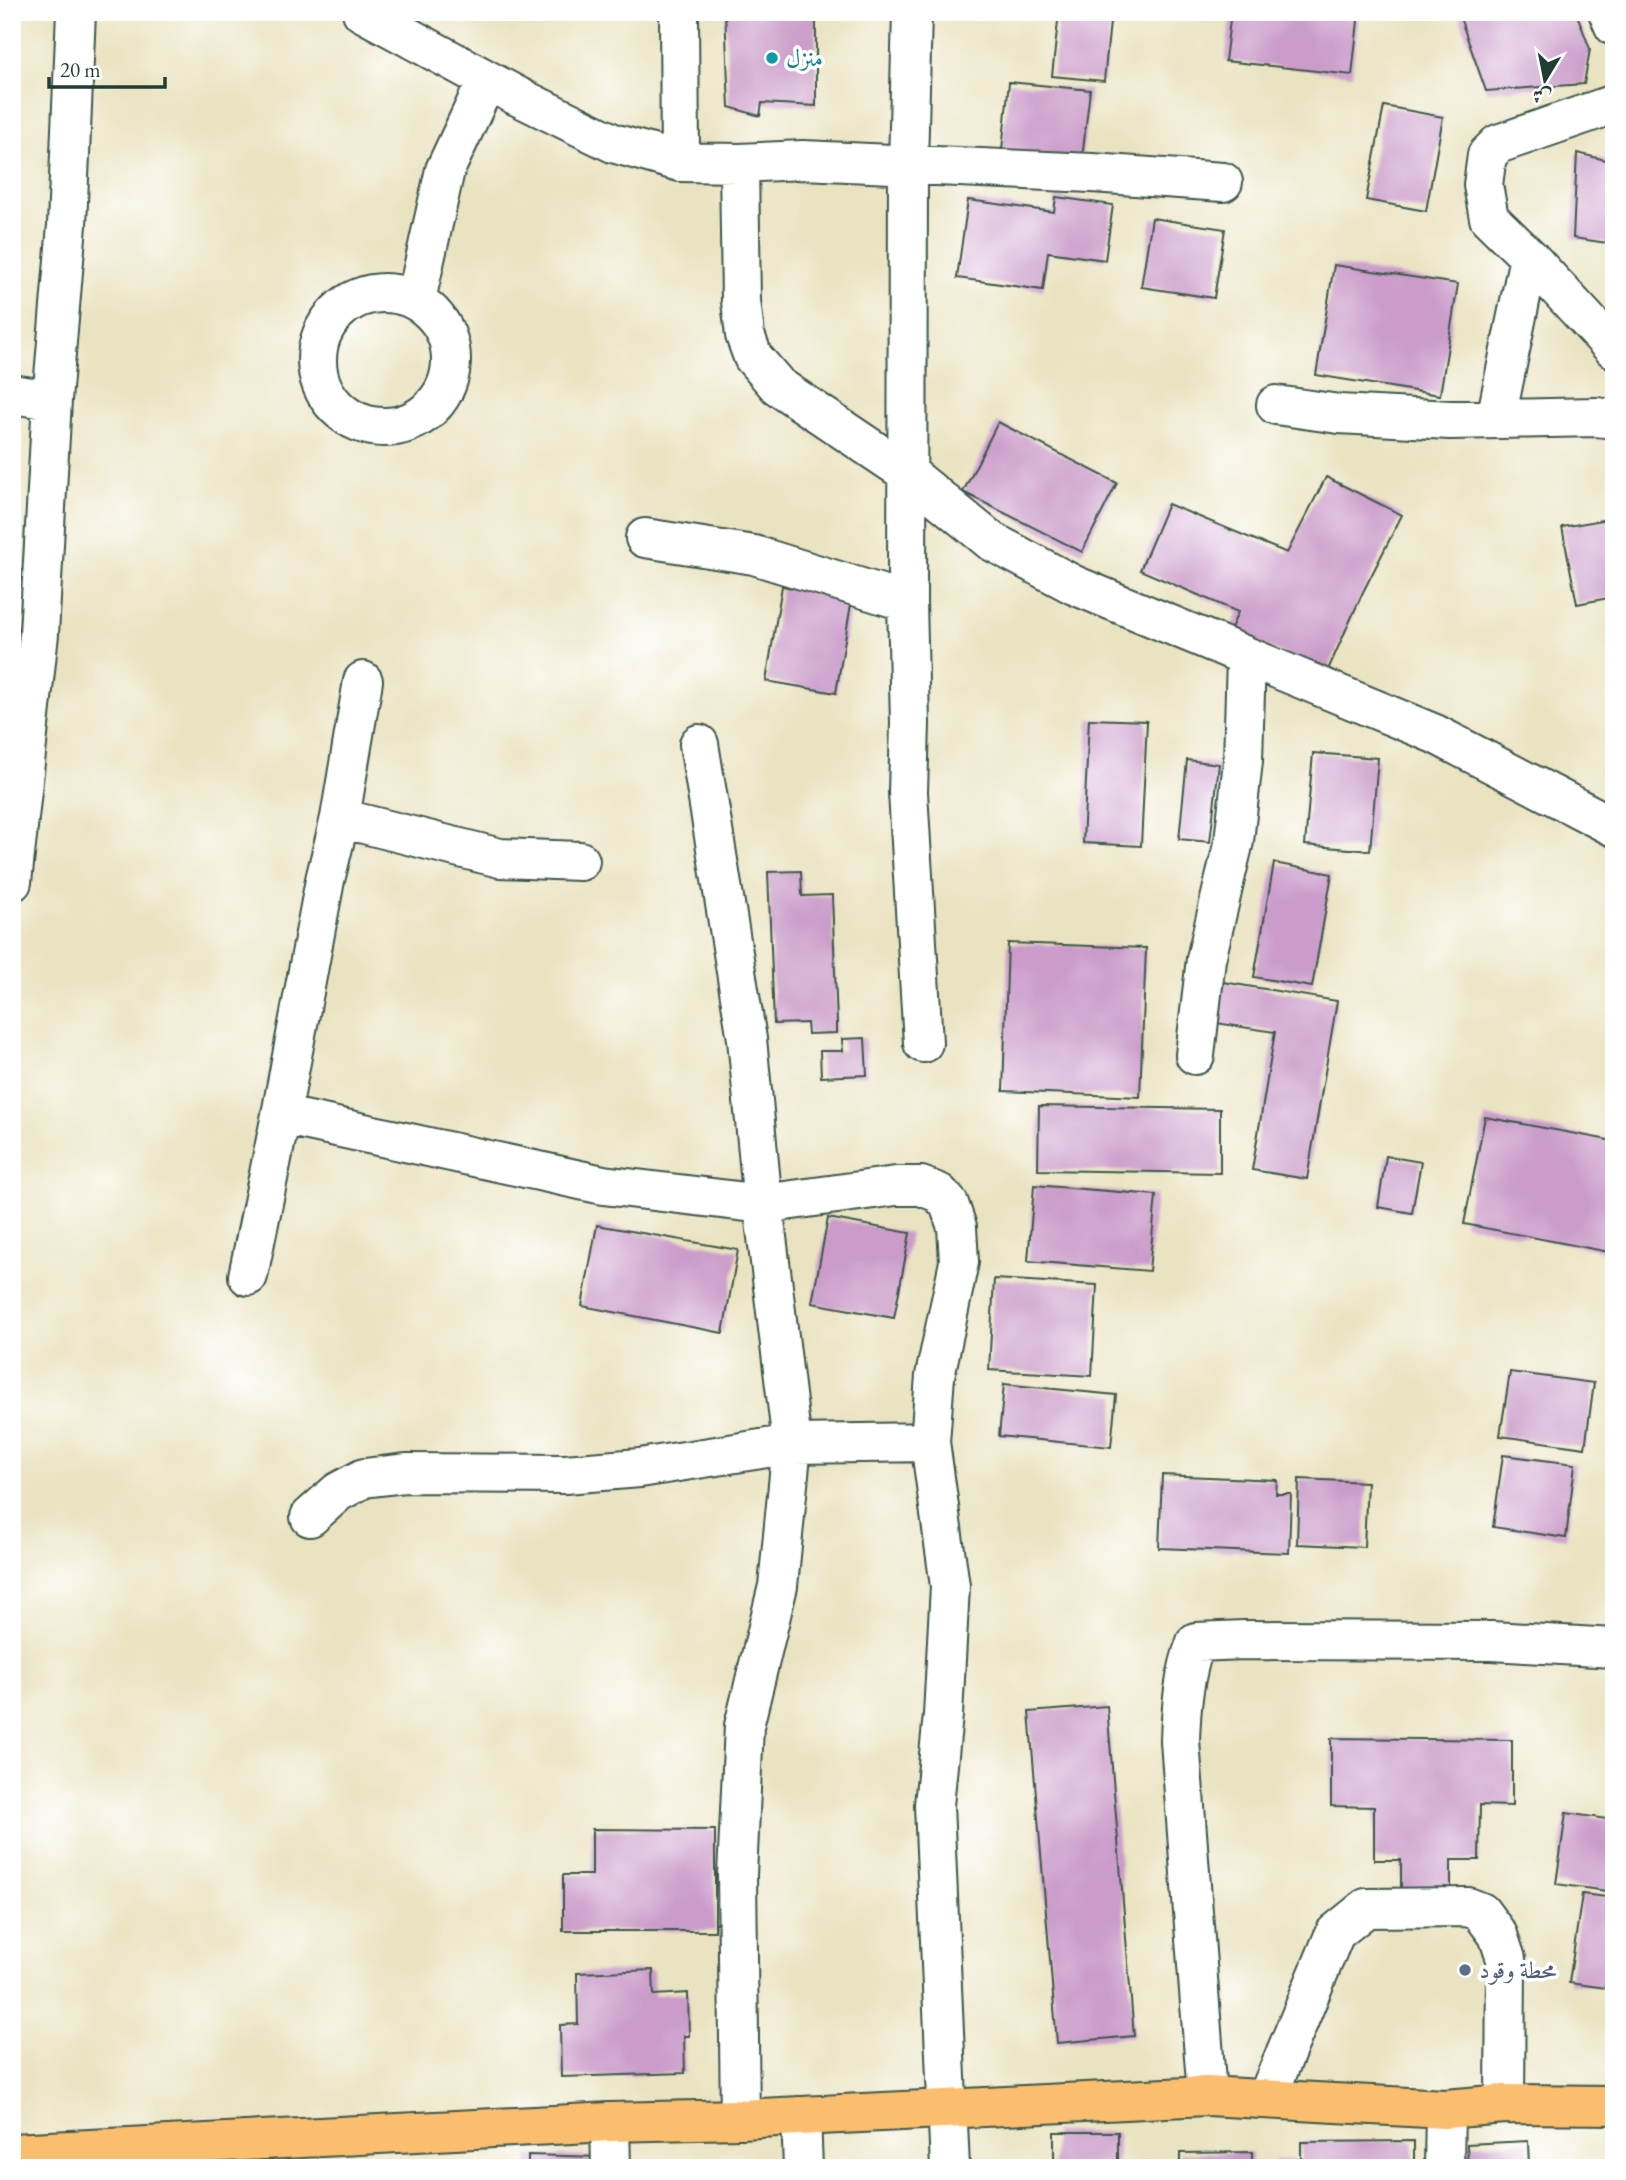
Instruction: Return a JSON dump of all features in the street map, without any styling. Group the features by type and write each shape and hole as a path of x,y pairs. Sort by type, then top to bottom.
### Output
{"main road":[{"path":"12,2153 610,2122 740,2119 1206,2096 1445,2109 1506,2105 1614,2105"}],"street":[{"path":"12,882 39,634 52,400 67,225 76,12"},
{"path":"362,12 487,80 613,143 680,162 803,160 1092,173 1223,182"},
{"path":"679,12 680,162"},
{"path":"912,12 908,165 908,792 923,1044"},
{"path":"1608,12 1614,26"},
{"path":"416,300 445,170 487,80"},
{"path":"1614,104 1498,144 1487,155 1483,185 1489,218 1614,349"},
{"path":"739,163 741,301 745,335 753,357 778,386 909,474 991,541 1074,585 1435,734 1614,827"},
{"path":"1496,419 1529,257"},
{"path":"12,394 52,400"},
{"path":"1276,405 1339,414 1450,420 1596,417 1614,419"},
{"path":"645,538 754,555 907,602"},
{"path":"1195,1055 1206,959 1234,841 1242,761 1245,657"},
{"path":"247,1276 281,1115 325,880 340,818 363,681"},
{"path":"699,744 747,1039 763,1204 792,1444 778,1586 744,1726 737,1875 740,2119"},
{"path":"340,818 500,858 580,861"},
{"path":"281,1115 603,1185 763,1204 895,1186 920,1186 939,1193 949,1203 957,1227 958,1262 935,1376 930,1442 950,1586 943,1714 934,1805 950,2168"},
{"path":"310,1517 338,1492 364,1478 406,1473 565,1474 640,1468 792,1444 930,1442"},
{"path":"1206,2096 1180,1741 1181,1705 1188,1664 1196,1642 1492,1641 1614,1648"},
{"path":"1267,2098 1335,1933 1366,1908 1468,1907 1481,1912 1498,1935 1506,1959 1506,2105"},
{"path":"1444,2168 1445,2109"},
{"path":"801,2116 803,2168"},
{"path":"610,2122 611,2168"}],"building":[{"name":"منزل","path":"725,12 816,12 816,106 762,103 760,116 729,107"},
{"path":"1059,12 1111,12 1104,81 1052,76"},
{"path":"1231,12 1359,12 1352,75 1225,61"},
{"path":"1458,12 1576,12 1590,49 1584,84 1486,91"},
{"path":"1009,82 1090,90 1082,159 1002,150"},
{"path":"1384,106 1443,117 1426,211 1366,200"},
{"path":"1577,153 1614,162 1614,244 1573,238"},
{"path":"1056,197 1113,205 1105,260 1048,252 1043,290 957,278 968,200 1054,212"},
{"path":"1152,218 1225,229 1214,298 1141,287"},
{"path":"1334,265 1458,284 1440,395 1316,375"},
{"path":"998,422 1117,483 1082,552 963,492"},
{"path":"1326,477 1402,515 1327,672 1230,631 1238,612 1140,570 1168,504 1287,553"},
{"path":"1614,518 1614,597 1577,604 1562,527"},
{"path":"782,586 852,598 836,693 766,681"},
{"path":"1089,719 1147,721 1141,846 1083,843"},
{"path":"1313,753 1378,758 1370,851 1305,845"},
{"path":"1187,760 1219,764 1210,842 1179,839"},
{"path":"1274,863 1332,874 1312,987 1254,977"},
{"path":"801,871 802,896 832,895 836,1033 808,1034 807,1023 774,1024 768,872"},
{"path":"1008,943 1146,948 1140,1097 1003,1091"},
{"path":"1223,982 1337,1001 1307,1179 1252,1170 1275,1032 1216,1023"},
{"path":"865,1038 867,1075 821,1077 820,1051 843,1051 842,1039"},
{"path":"1039,1106 1220,1109 1220,1173 1038,1170"},
{"path":"1485,1117 1614,1141 1614,1253 1464,1224"},
{"path":"1386,1156 1421,1162 1412,1213 1378,1207"},
{"path":"1034,1185 1156,1195 1149,1271 1028,1261"},
{"path":"828,1218 910,1233 894,1318 812,1303"},
{"path":"597,1225 738,1250 723,1333 582,1306"},
{"path":"994,1279 1097,1285 1092,1376 989,1370"},
{"path":"1510,1372 1594,1383 1585,1448 1500,1436"},
{"path":"1004,1384 1116,1395 1111,1447 999,1436"},
{"path":"1503,1455 1575,1464 1566,1538 1493,1527"},
{"path":"1162,1475 1277,1480 1276,1494 1291,1494 1289,1553 1159,1548"},
{"path":"1299,1479 1367,1482 1364,1547 1297,1544"},
{"path":"1107,1706 1134,2036 1057,2043 1029,1712"},
{"path":"1331,1738 1512,1740 1512,1806 1480,1805 1479,1860 1451,1860 1451,1905 1401,1905 1401,1860 1374,1860 1374,1807 1331,1806"},
{"path":"1566,1813 1614,1820 1614,1892 1556,1884"},
{"path":"592,1829 715,1830 715,1931 563,1931 563,1875 592,1875"},
{"path":"1582,1894 1614,1898 1614,1989 1569,1983"},
{"path":"653,1970 654,1995 688,1993 689,2036 684,2036 685,2073 561,2077 560,2025 578,2024 577,1973"},
{"path":"1054,2132 1118,2132 1118,2168 1054,2168"},
{"path":"1414,2141 1414,2168 1275,2168 1274,2160 1301,2160 1301,2142"},
{"path":"1528,2141 1529,2168 1468,2168 1467,2144"},
{"path":"1252,2152 1252,2168 1180,2168 1180,2153"},
{"path":"528,2155 601,2157 601,2168 528,2168"},
{"path":"813,2164 887,2165 887,2168 813,2168"}],"place":[{"name":"منزل","path":"772,58"},
{"name":"محطة وقود","path":"1465,1970"}]}
